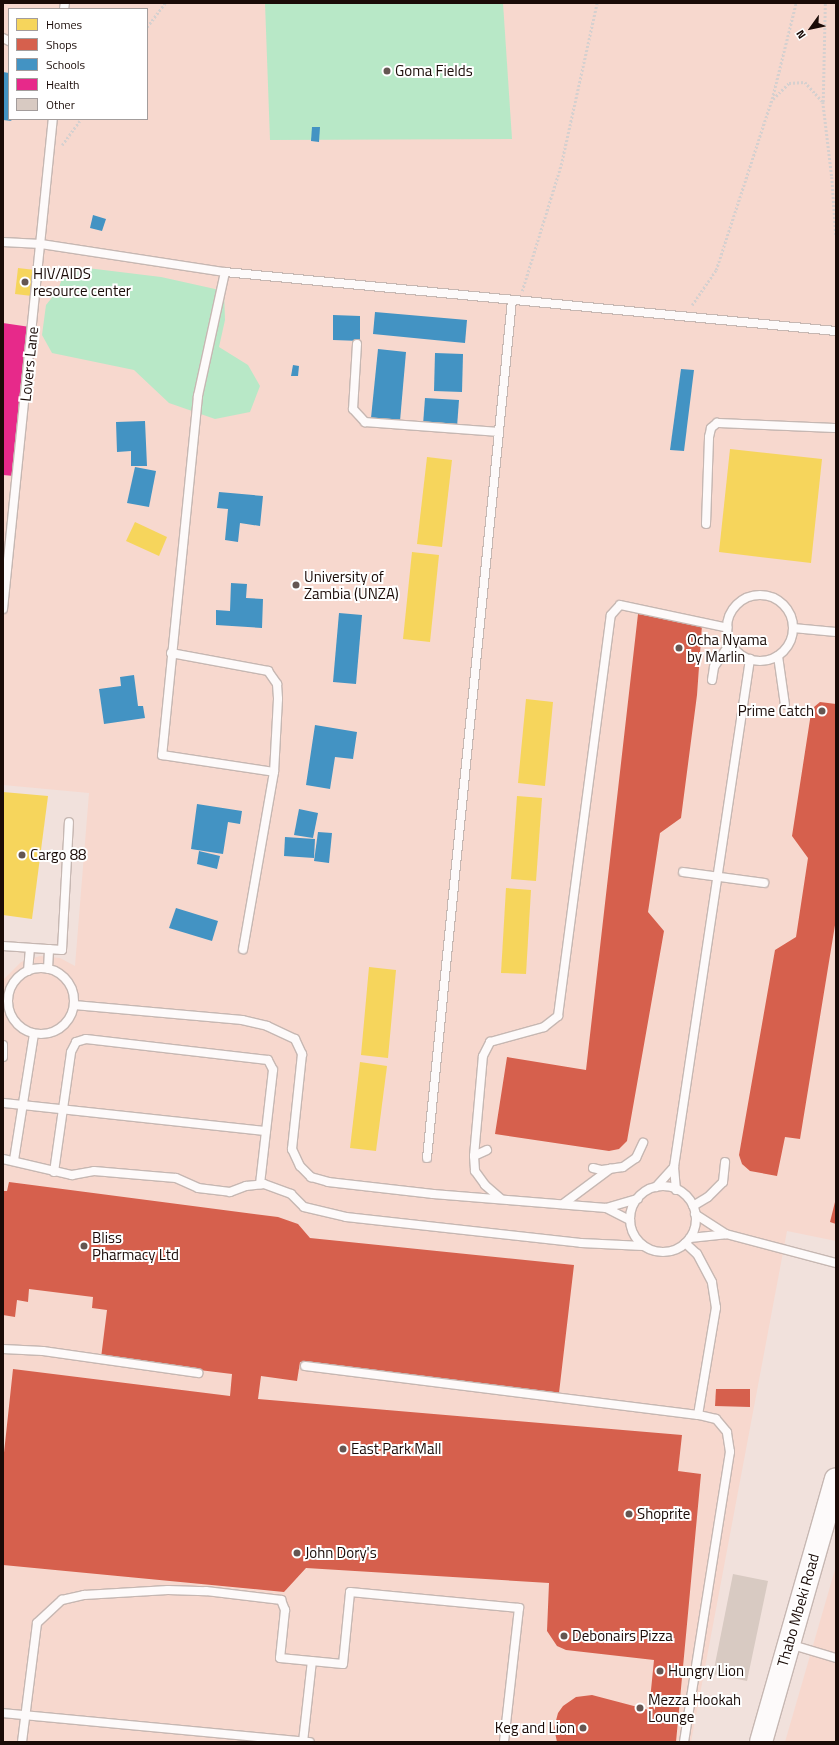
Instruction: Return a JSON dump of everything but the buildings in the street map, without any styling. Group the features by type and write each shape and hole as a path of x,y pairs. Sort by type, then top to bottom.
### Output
{"main road":[{"name":"Thabo Mbeki Road","path":"761,1742 836,1479"}],"lane":[{"name":"Lovers Lane","path":"3,609 53,120"},
{"path":"3,242 41,244 225,272 836,331"},
{"path":"225,272 198,396 171,653 162,755 274,772"},
{"path":"427,1158 499,432 516,300"},
{"path":"357,344 353,409 366,422 499,432"},
{"path":"706,524 709,437 711,428 717,423 727,421 836,428"},
{"path":"757,595 779,601 790,613 793,628 788,645 778,656 764,660 750,659 736,649 731,642 728,628 728,620 736,606 748,597 757,595"},
{"path":"501,1200 485,1185 476,1171 474,1156 483,1056 490,1042 544,1027 558,1016 611,615 620,605 728,628"},
{"path":"793,628 836,632"},
{"path":"712,680 714,667 731,642"},
{"path":"171,653 268,671 276,684 278,699 274,772 243,949"},
{"path":"778,656 785,705"},
{"path":"676,1190 674,1166 750,659"},
{"path":"3,946 62,950 69,822"},
{"path":"683,872 764,883"},
{"path":"28,971 30,948"},
{"path":"48,969 49,949"},
{"path":"48,969 66,980 72,992 74,1005 63,1026 50,1033 34,1034 16,1022 9,1009 6,994 16,980 28,971 48,969"},
{"path":"74,1005 242,1020 267,1026 295,1039 302,1054 292,1148 300,1166 311,1177 328,1182 501,1200 606,1208 630,1220"},
{"path":"14,1160 34,1034"},
{"path":"54,1172 71,1052 76,1042 86,1039 268,1060 273,1070 260,1184"},
{"path":"3,1045 3,1057"},
{"path":"3,1103 266,1131"},
{"path":"593,1168 623,1167 636,1158 643,1143"},
{"path":"474,1156 487,1150"},
{"path":"3,1159 14,1160 54,1172 72,1175 94,1171 176,1178 198,1188 230,1192 260,1184 282,1189 304,1207 346,1217 581,1243 643,1246 664,1252 678,1249 687,1241 695,1224 693,1206 684,1194 676,1190 656,1187"},
{"path":"693,1206 708,1197 723,1182 725,1162"},
{"path":"643,1246 634,1237 630,1220 632,1209 638,1198 643,1193 656,1187 674,1166"},
{"path":"563,1204 610,1168"},
{"path":"606,1208 638,1198"},
{"path":"695,1214 726,1234 836,1263"},
{"path":"687,1241 726,1234"},
{"path":"687,1241 697,1254 712,1282 716,1308 698,1415"},
{"path":"3,1349 43,1351 198,1373"},
{"path":"305,1366 698,1415 716,1419 727,1432 730,1452 684,1742"},
{"path":"22,1742 37,1624 62,1600 84,1595 168,1590 206,1591 281,1600 285,1610 280,1658 343,1664 350,1592 518,1608 504,1742"},
{"path":"788,1644 836,1658"},
{"path":"3,1713 305,1742 312,1661"}],"path":[{"path":"148,26 164,3"},
{"path":"516,300 561,165 596,3"},
{"path":"685,316 716,270 772,99 796,3"},
{"path":"825,3 823,102 836,236"},
{"path":"772,99 789,83 806,82 823,102"},
{"path":"49,163 80,120"}],"shaded area":[{"path":"3,3 836,3 836,1241 787,1231 691,1742 3,1742 3,980 21,962 40,956 60,958 75,966 89,793 3,785"},
{"path":"836,1566 836,1742 785,1742"}],"green space":[{"name":"Goma Fields","path":"265,3 503,3 512,139 270,140"},
{"path":"79,267 161,277 224,291 225,320 219,347 248,365 260,386 250,412 215,419 169,403 134,370 52,353 42,335 46,305 58,290 64,273"}],"place":[{"name":"Goma Fields","path":"387,71"},
{"name":"HIV/AIDS resource center","path":"25,282"},
{"name":"University of Zambia (UNZA)","path":"296,585"},
{"name":"Ocha Nyama by Marlin","path":"679,648"},
{"name":"Prime Catch","path":"822,711"},
{"name":"Cargo 88","path":"22,855"},
{"name":"Bliss Pharmacy Ltd","path":"84,1246"},
{"name":"East Park Mall","path":"343,1449"},
{"name":"Shoprite","path":"629,1514"},
{"name":"John Dory's","path":"297,1553"},
{"name":"Debonairs Pizza","path":"564,1636"},
{"name":"Hungry Lion","path":"660,1671"},
{"name":"Mezza Hookah Lounge","path":"640,1708"},
{"name":"Keg and Lion","path":"583,1728"}]}
